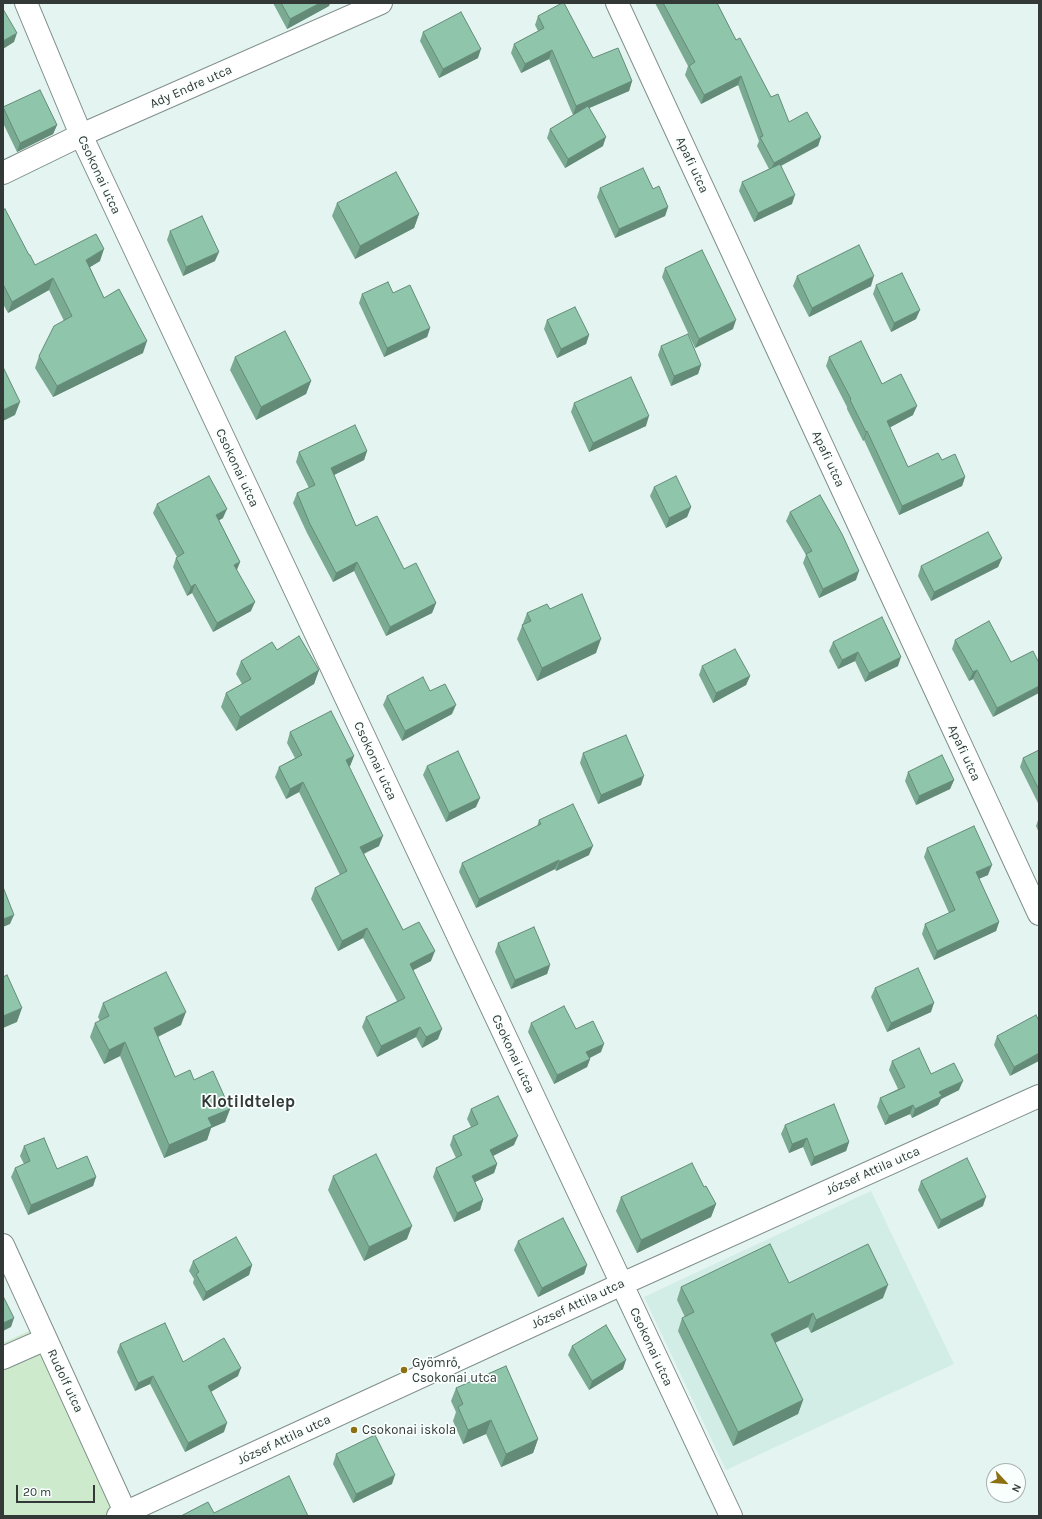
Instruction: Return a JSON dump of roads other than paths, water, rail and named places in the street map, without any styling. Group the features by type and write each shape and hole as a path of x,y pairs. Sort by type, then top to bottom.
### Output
{"street":[{"name":"Csokonai utca","path":"26,3 81,135 731,1516"},
{"name":"Ady Endre utca","path":"3,173 81,135 381,3"},
{"name":"Apafi utca","path":"617,3 1039,914"},
{"name":"József Attila utca","path":"124,1515 622,1284 1039,1096"},
{"name":"Rudolf utca","path":"3,1245 124,1515"},
{"path":"3,1358 46,1339"}],"place":[{"name":"Gyömrő, Csokonai utca","path":"404,1370"},
{"name":"Csokonai iskola","path":"354,1430"}],"district":[{"name":"Klotildtelep","path":"248,1102"}]}
